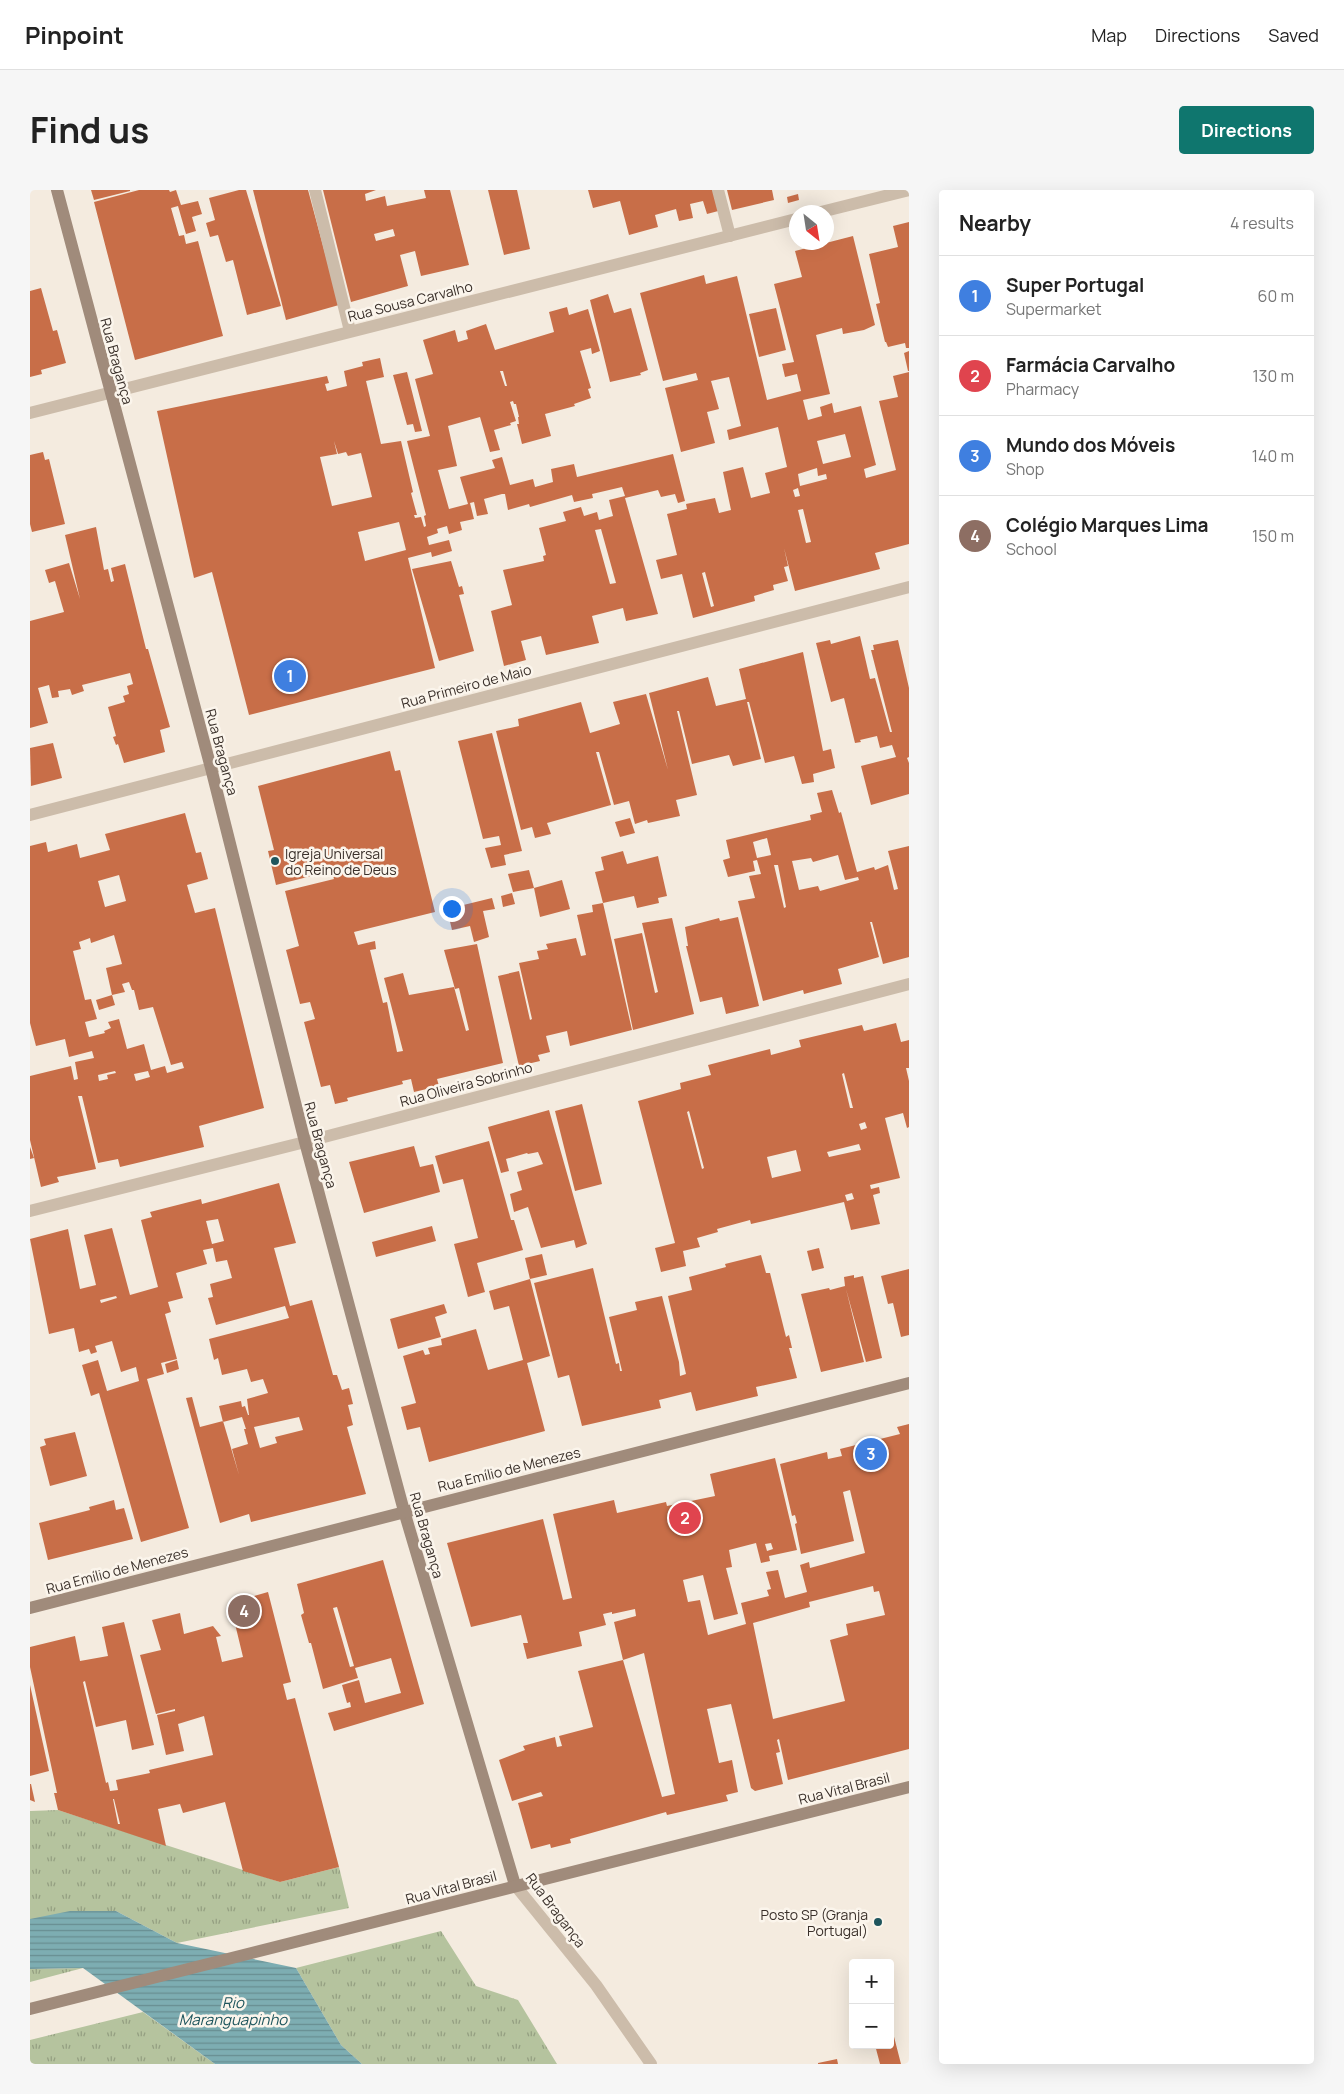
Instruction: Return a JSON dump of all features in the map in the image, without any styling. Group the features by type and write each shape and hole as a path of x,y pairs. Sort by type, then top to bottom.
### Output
{"street":[{"name":"Rua Bragança","path":"57,190 109,392 211,768 305,1142 404,1511 515,1885 596,1985 651,2064"},
{"path":"315,190 350,331"},
{"path":"718,190 730,236"},
{"path":"834,209 909,190"},
{"name":"Rua Sousa Carvalho","path":"30,413 789,221"},
{"name":"Rua Primeiro de Maio","path":"30,815 909,587"},
{"name":"Rua Oliveira Sobrinho","path":"30,1210 305,1142 909,984"},
{"name":"Rua Emílio de Menezes","path":"30,1608 909,1383"},
{"name":"Rua Vital Brasil","path":"30,2009 909,1787"}],"green space":[{"path":"58,1810 280,1882 339,1867 349,1908 177,1943 116,1911 30,1921 30,1811"},
{"path":"441,1931 476,1986 518,2000 557,2064 362,2064 341,2045 296,1968"},
{"path":"83,1968 30,1982 30,1969"},
{"path":"143,2012 215,2064 30,2064 30,2040"}],"water":[{"name":"Rio Maranguapinho","path":"70,1911 116,1911 177,1943 296,1968 341,2045 362,2064 215,2064 83,1968 30,1969 30,1919"}],"building":[{"path":"91,190 130,190 130,191 94,200"},
{"path":"139,190 169,190 170,192 176,190 181,205 198,201 202,214 192,217 196,231 186,234 178,206 171,208 179,236 184,235 186,244 198,241 223,336 135,360 94,202"},
{"path":"246,190 281,306 247,315 233,260 226,262 218,235 210,237 206,223 215,220 209,198"},
{"path":"253,190 308,190 339,305 286,320"},
{"path":"323,190 376,190 365,194 366,201 385,196 387,206 426,198 424,190 450,190 469,265 421,276 415,251 400,255 408,286 351,302","holes":["393,229 395,236 376,241 374,234"]},
{"path":"488,190 517,190 530,249 504,255"},
{"path":"588,190 716,190 722,210 707,214 703,201 690,204 693,218 679,221 676,209 655,215 658,227 629,235 620,201 593,208"},
{"path":"727,190 772,190 774,200 732,210"},
{"path":"798,194 799,200 788,203 787,197"},
{"path":"909,222 909,348 906,348 905,343 888,347 885,342 876,304 880,303 869,254 898,247 893,226"},
{"path":"853,236 875,325 864,330 843,334 842,328 816,335 830,394 803,400 808,420 822,416 820,407 832,403 834,413 861,406 876,465 864,469 866,478 896,470 879,401 898,397 893,376 909,372 909,544 875,553 880,569 795,591 784,548 788,566 784,567 788,581 773,585 774,590 754,596 755,601 693,618 682,574 661,579 656,560 677,555 667,514 687,509 686,504 715,498 719,513 731,510 723,472 743,467 751,498 770,493 765,473 787,467 778,427 729,440 727,430 741,426 729,377 711,381 719,409 707,412 715,443 681,452 665,388 698,380 696,373 663,381 640,293 704,275 706,284 737,276 767,400 801,391 797,374 785,377 782,364 794,362 774,284 802,277 795,251 834,250 834,241","holes":["845,434 851,457 823,464 817,441","817,468 818,476 826,474 827,479 800,486 798,474","798,488 800,496 795,497 793,490","803,509 811,542 806,543 798,510","705,572 714,606 711,607 702,573"]},
{"path":"41,288 53,331 57,330 66,363 41,370 42,374 30,377 30,291"},
{"path":"608,294 614,313 631,308 648,370 640,373 641,375 610,382 590,300"},
{"path":"567,307 569,315 588,309 600,351 592,354 591,348 580,351 591,388 588,389 591,398 574,404 575,406 545,414 551,436 522,444 517,424 519,424 519,417 516,404 513,401 510,402 516,421 510,423 511,425 494,430 500,450 490,452 480,417 448,426 457,466 438,470 449,509 468,504 460,477 495,468 492,460 502,457 510,485 533,479 535,487 553,482 551,469 574,464 577,477 673,454 685,501 678,503 675,494 661,497 658,490 625,498 658,614 626,621 623,608 592,616 599,643 546,655 541,636 521,641 526,660 504,666 491,611 512,605 503,570 544,561 543,556 546,555 539,528 566,521 563,512 581,507 584,516 597,512 599,520 613,516 609,500 625,496 622,487 592,494 593,498 574,502 572,495 530,507 529,504 508,510 505,494 502,494 484,499 488,514 477,516 474,502 470,503 474,519 460,522 462,530 449,534 447,526 437,529 438,533 427,537 429,545 449,540 452,551 432,557 431,552 408,558 435,668 249,715 212,572 194,578 157,411 327,376 329,383 325,384 327,391 347,386 344,371 363,366 362,362 380,358 384,377 366,381 381,444 401,441 417,515 414,515 415,518 421,517 424,527 426,526 424,516 426,515 407,441 430,436 415,379 433,374 423,340 455,330 458,342 468,339 466,331 486,324 495,350 554,332 549,312","holes":["500,371 503,371 507,386 505,386","334,441 338,454 346,452 348,456 361,453 372,497 332,506 320,457 337,454","399,522 406,550 365,561 358,532","601,529 616,583 610,584 595,530"]},
{"path":"776,308 786,350 759,357 749,314"},
{"path":"909,351 909,371 908,371 904,353"},
{"path":"407,372 422,431 415,432 413,424 407,425 393,375"},
{"path":"43,452 45,460 49,459 65,524 32,532 30,524 30,455"},
{"path":"96,527 104,570 108,569 111,582 114,581 111,568 125,564 146,649 148,649 170,727 160,730 165,752 124,763 118,744 116,745 113,737 116,736 108,707 125,702 123,696 129,694 127,686 133,684 130,673 82,685 84,691 72,695 70,689 58,691 59,697 52,698 49,685 38,688 48,723 30,728 30,621 64,612 55,581 49,583 45,570 69,563 80,599 65,535"},
{"path":"451,561 459,587 462,586 464,594 459,595 474,651 439,661 412,569"},
{"path":"860,636 870,679 875,678 890,732 892,732 871,650 874,650 873,645 898,640 909,688 909,757 907,758 909,763 909,794 871,805 861,766 896,757 892,745 880,748 877,736 855,743 844,698 831,702 816,643 830,640 831,644"},
{"path":"803,652 823,751 831,749 835,768 813,774 814,782 802,784 794,756 765,763 749,702 747,702 761,759 733,766 729,755 692,764 679,711 677,711 697,795 676,800 680,816 648,823 647,820 635,824 629,801 614,805 599,752 596,752 611,805 547,823 551,834 535,838 532,827 521,830 496,731 519,726 518,719 581,702 590,733 620,724 613,702 646,694 668,770 649,693 708,677 716,706 746,699 739,669"},
{"path":"492,733 522,851 504,855 506,865 491,868 485,848 501,845 499,836 483,839 458,741"},
{"path":"53,743 62,778 31,786 30,748"},
{"path":"390,751 395,771 400,770 435,912 354,932 358,945 375,941 376,949 370,950 383,1003 387,1002 397,1052 403,1051 384,978 403,973 409,995 454,987 466,1031 469,1030 459,988 455,989 444,950 477,944 503,1063 437,1079 439,1086 414,1092 411,1079 402,1081 403,1084 347,1098 348,1101 335,1104 330,1085 321,1087 304,1022 315,1019 310,1002 300,1004 286,950 299,946 285,891 334,879 331,871 276,885 268,851 274,850 258,786"},
{"path":"832,790 839,813 841,812 857,872 874,867 875,870 888,865 894,890 898,889 888,851 909,846 909,957 883,964 872,922 870,922 879,957 838,969 842,984 804,994 803,990 763,1001 738,901 755,898 749,876 761,874 757,860 753,861 755,871 728,877 723,860 730,858 726,840 811,820 810,815 822,812 817,793","holes":["767,838 771,855 757,858 753,842","838,855 845,880 858,877 859,880 820,891 818,886 799,890 792,861 811,858 813,862","774,865 778,865 786,907 784,908"]},
{"path":"185,813 196,853 201,852 208,879 187,885 195,913 215,908 264,1108 199,1126 204,1147 120,1167 118,1159 98,1163 82,1096 78,1096 96,1169 57,1177 59,1182 41,1187 30,1140 30,1076 71,1066 74,1080 78,1079 75,1062 94,1058 92,1051 69,1057 65,1039 36,1046 30,1023 30,846 46,842 48,852 77,844 80,858 110,850 105,834","holes":["119,875 126,901 105,907 98,881","114,935 122,964 106,968 112,995 125,992 122,984 129,982 132,990 134,990 139,1010 153,1007 171,1065 182,1062 184,1068 167,1073 165,1066 151,1070 144,1044 127,1049 119,1019 108,1022 111,1028 104,1031 105,1033 89,1037 85,1022 97,1019 91,999 85,1000 73,951 81,949 79,942 90,938 91,943","115,1071 116,1073 107,1075 108,1079 99,1081 98,1075","148,1071 150,1077 136,1081 134,1074"]},
{"path":"630,818 635,833 620,837 615,822"},
{"path":"623,851 627,864 658,856 667,896 658,898 659,903 637,908 634,896 603,903 595,872 604,870 601,857"},
{"path":"529,870 534,888 513,892 508,874"},
{"path":"562,880 570,909 540,917 534,888"},
{"path":"512,893 515,904 503,907 501,896"},
{"path":"492,898 495,909 483,911 489,937 474,942 470,926 452,930 447,909"},
{"path":"603,903 632,1030 570,1046 567,1031 546,1036 550,1052 538,1055 540,1061 519,1066 498,976 519,971 530,1020 532,1019 519,963 539,959 537,951 548,949 546,944 576,938 581,956 586,955 577,915 593,912 592,905"},
{"path":"738,917 759,1006 726,1014 722,997 700,1002 686,946 688,946 685,927 719,918 720,921"},
{"path":"672,918 694,1014 633,1030 614,939 642,933 655,993 658,992 642,923"},
{"path":"112,995 115,1005 99,1010 96,1000"},
{"path":"896,1023 901,1042 909,1040 909,1068 906,1068 909,1081 909,1127 907,1128 903,1113 885,1118 900,1178 870,1185 871,1189 879,1187 880,1193 873,1195 880,1224 851,1230 844,1202 751,1224 750,1220 717,1229 718,1232 697,1238 700,1247 683,1251 686,1266 661,1272 655,1248 675,1243 638,1101 681,1089 680,1083 711,1075 708,1065 770,1049 771,1055 801,1047 799,1040 862,1025 864,1031","holes":["844,1073 853,1108 850,1108 842,1074","689,1111 704,1168 702,1169 687,1112","865,1122 867,1128 861,1130 859,1124","859,1144 861,1150 829,1157 827,1152","796,1150 801,1171 772,1178 767,1157","852,1193 854,1199 847,1201 845,1195"]},
{"path":"582,1104 602,1184 575,1191 555,1111"},
{"path":"549,1110 587,1244 576,1248 574,1240 541,1248 528,1207 514,1212 510,1194 522,1190 517,1172 543,1164 538,1152 527,1153 506,1159 509,1171 501,1173 488,1127"},
{"path":"489,1141 511,1220 514,1220 523,1250 477,1263 485,1292 468,1297 454,1244 478,1238 463,1179 443,1184 435,1156"},
{"path":"414,1146 420,1167 433,1164 440,1192 364,1213 349,1162"},
{"path":"30,1147 34,1158 30,1159"},
{"path":"279,1183 296,1243 274,1248 290,1306 312,1300 333,1375 337,1375 342,1390 349,1388 353,1404 348,1405 353,1425 347,1427 366,1494 251,1522 249,1514 220,1523 186,1398 192,1397 200,1427 223,1421 219,1406 241,1401 242,1407 245,1406 249,1415 247,1399 268,1393 263,1379 251,1382 247,1369 222,1375 218,1358 214,1360 209,1339 289,1318 285,1306 216,1325 208,1298 213,1297 210,1284 232,1278 227,1260 216,1262 213,1248 203,1250 207,1264 176,1273 183,1298 168,1302 171,1312 165,1314 177,1359 161,1363 164,1374 147,1379 189,1528 141,1542 99,1393 91,1396 82,1365 98,1360 107,1391 139,1381 136,1367 121,1372 112,1341 95,1346 97,1352 91,1354 89,1349 79,1352 74,1328 49,1334 30,1239 68,1229 80,1289 96,1285 84,1235 112,1228 130,1295 158,1287 141,1220 152,1217 150,1212 201,1199 202,1204","holes":["218,1219 224,1241 212,1244 206,1221","116,1296 117,1298 101,1303 100,1300","242,1417 248,1444 232,1449 239,1475 223,1422","299,1417 303,1430 275,1437 277,1443 260,1448 254,1427"]},
{"path":"432,1226 436,1241 376,1257 372,1242"},
{"path":"819,1248 824,1268 812,1271 807,1251"},
{"path":"542,1254 547,1275 530,1279 525,1258"},
{"path":"761,1255 766,1273 770,1273 786,1337 789,1335 792,1348 789,1348 797,1378 756,1387 758,1396 696,1411 691,1392 659,1400 661,1408 582,1426 569,1375 558,1378 534,1283 593,1268 616,1364 619,1363 620,1371 622,1371 609,1317 637,1310 635,1302 662,1296 679,1362 680,1376 686,1374 668,1296 692,1290 689,1277 726,1267 725,1264"},
{"path":"909,1269 909,1335 901,1337 893,1303 888,1304 881,1276"},
{"path":"854,1275 854,1278 863,1276 882,1358 866,1362 846,1289 864,1362 821,1372 801,1294 845,1286 844,1277"},
{"path":"530,1279 550,1356 527,1363 545,1431 429,1462 420,1427 407,1430 401,1407 416,1403 403,1356 423,1350 425,1355 430,1354 428,1348 442,1345 441,1339 476,1329 488,1370 523,1360 509,1306 494,1310 489,1291"},
{"path":"444,1304 447,1313 435,1317 441,1337 398,1349 390,1319"},
{"path":"177,1360 179,1369 167,1373 165,1364"},
{"path":"909,1424 909,1749 788,1780 779,1739 777,1740 780,1752 776,1753 783,1784 755,1791 751,1788 731,1704 707,1709 719,1763 732,1760 738,1792 726,1795 728,1801 667,1815 666,1812 570,1839 571,1843 551,1848 550,1844 531,1849 518,1803 543,1796 541,1792 512,1801 499,1760 525,1750 523,1746 555,1737 557,1747 562,1746 559,1736 593,1727 578,1671 623,1660 614,1622 636,1616 635,1609 603,1614 606,1625 579,1632 582,1646 527,1659 523,1643 528,1643 521,1615 471,1627 447,1543 543,1519 563,1600 572,1598 553,1514 614,1500 617,1513 666,1502 667,1506 715,1496 710,1474 775,1458 797,1550 769,1556 770,1561 761,1563 756,1543 729,1550 732,1567 726,1568 738,1614 714,1620 703,1575 683,1580 688,1602 700,1600 708,1635 746,1624 741,1603 769,1596 767,1590 771,1589 766,1572 778,1570 785,1598 807,1592 800,1565 809,1562 810,1568 865,1553 850,1490 843,1492 854,1541 801,1554 795,1524 797,1523 795,1515 792,1516 780,1464 827,1452 828,1459 842,1456 840,1449 900,1434 897,1427","holes":["771,1543 773,1549 767,1551 765,1544","873,1586 874,1592 879,1591 885,1615 846,1624 848,1635 830,1640 845,1701 773,1719 753,1623 810,1607 809,1602","644,1653 675,1794 662,1797 623,1660"]},
{"path":"75,1432 87,1476 50,1486 40,1447 46,1445 44,1439"},
{"path":"114,1500 116,1510 124,1508 133,1539 48,1560 39,1523 90,1510 89,1507"},
{"path":"383,1560 424,1704 334,1731 328,1713 351,1707 350,1702 347,1703 342,1685 359,1680 365,1703 401,1693 391,1658 355,1668 358,1678 323,1689 311,1643 309,1643 301,1615 304,1613 297,1584","holes":["337,1607 354,1666 350,1667 333,1608"]},
{"path":"268,1592 291,1682 283,1684 287,1700 295,1698 339,1867 280,1882 243,1871 225,1802 183,1813 180,1804 158,1809 166,1846 58,1810 54,1793 57,1793 30,1667 30,1647 75,1636 80,1661 108,1656 102,1627 124,1622 154,1745 132,1750 126,1720 96,1727 85,1681 83,1682 106,1783 108,1782 110,1791 118,1790 116,1780 150,1773 149,1770 213,1755 204,1716 178,1724 184,1751 166,1755 157,1715 175,1711 175,1709 156,1714 140,1655 161,1650 152,1620 180,1613 184,1634 213,1626 221,1636 216,1637 222,1662 243,1657 230,1603","holes":["114,1799 120,1824 118,1824"]},
{"path":"30,1685 49,1771 30,1776"},
{"path":"31,1784 35,1802 30,1800"},
{"path":"894,2037 901,2064 880,2064 876,2049 894,2049"},
{"path":"837,2059 838,2064 818,2064 818,2063"}],"place":[{"name":"Super Portugal","path":"290,676"},
{"name":"Igreja Universal do Reino de Deus","path":"275,861"},
{"name":"Mundo dos Móveis","path":"871,1454"},
{"name":"Farmácia Carvalho","path":"685,1518"},
{"name":"Colégio Marques Lima","path":"244,1611"},
{"name":"Posto SP (Granja Portugal)","path":"878,1922"}]}
